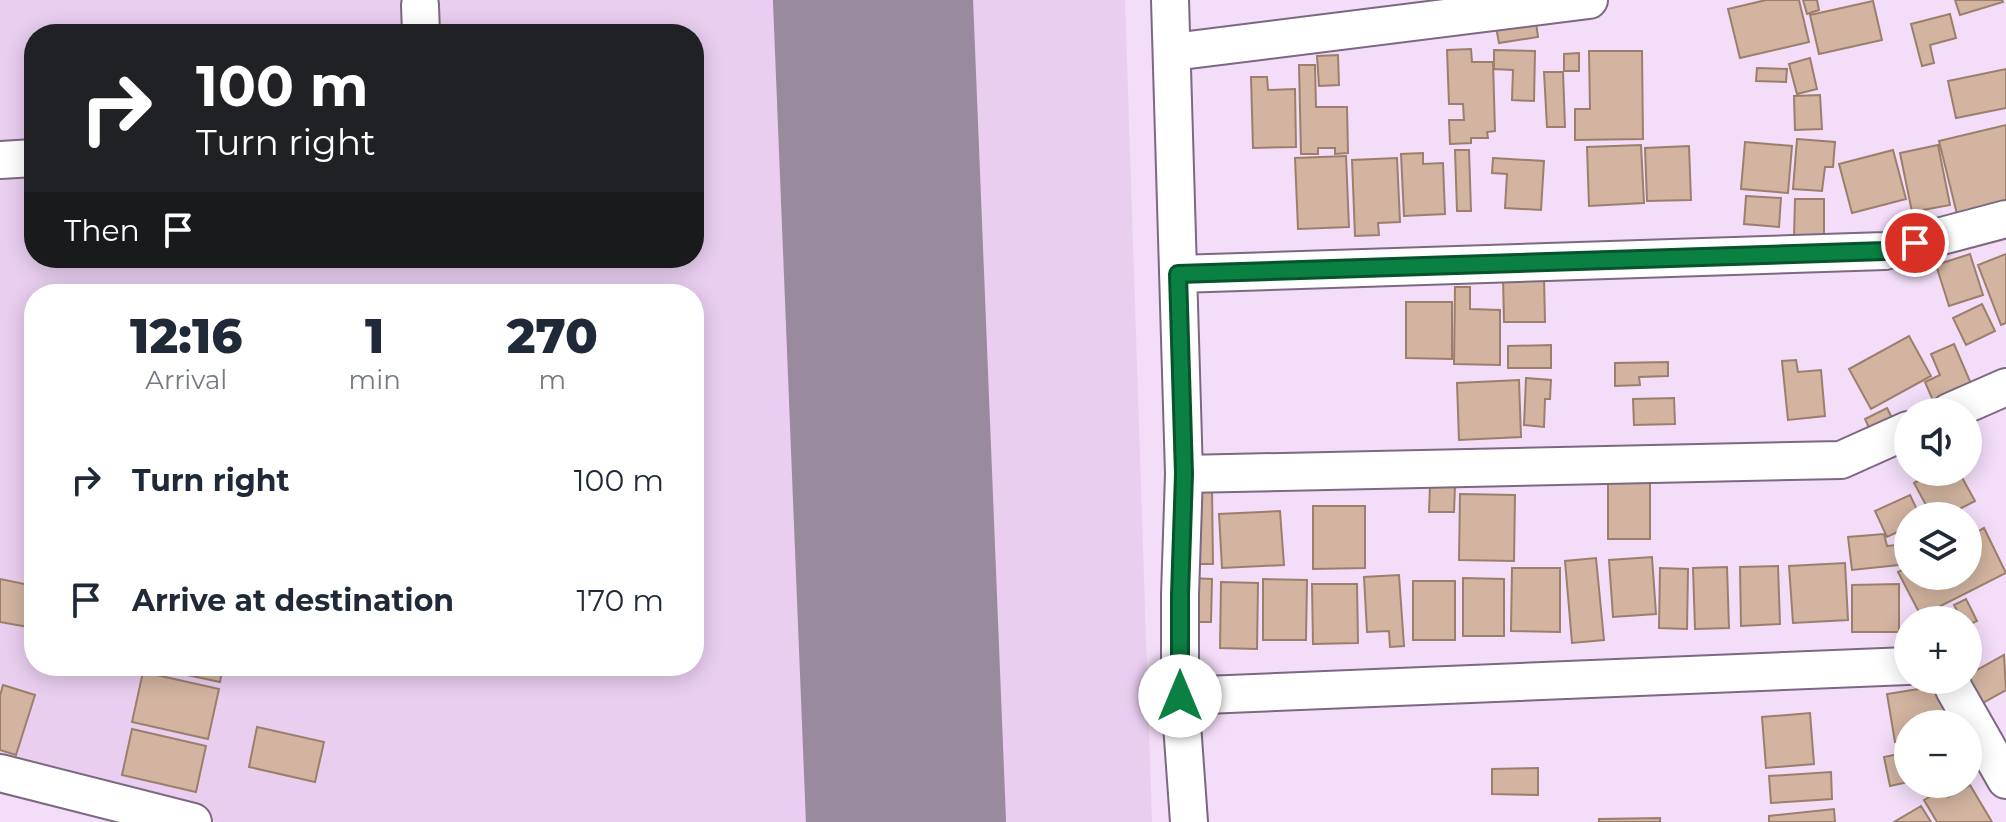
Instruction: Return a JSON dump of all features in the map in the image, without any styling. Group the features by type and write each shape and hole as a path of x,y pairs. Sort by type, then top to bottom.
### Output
{"street":[{"path":"1170,0 1184,474 1180,696 1189,822"},
{"path":"1173,52 1589,0"},
{"path":"0,160 24,159"},
{"path":"1178,274 1885,251 2006,219"},
{"path":"1981,398 2006,387"},
{"path":"1184,474 1841,460 1894,436"},
{"path":"1180,696 1894,667"},
{"path":"1957,694 2006,780"},
{"path":"0,773 193,822"}],"shaded area":[{"path":"0,0 1125,0 1152,822 218,822 0,762"}],"building":[{"path":"1766,0 1799,0 1809,42 1740,58 1728,9"},
{"path":"1803,0 1817,0 1819,10 1807,14"},
{"path":"1955,0 2002,0 2003,2 1960,15"},
{"path":"1873,1 1882,40 1819,54 1810,15"},
{"path":"1950,14 1956,38 1930,45 1934,63 1922,66 1911,24"},
{"path":"1536,22 1538,37 1499,43 1496,27"},
{"path":"1471,49 1472,62 1493,62 1495,131 1487,132 1488,138 1471,138 1471,143 1450,144 1449,120 1464,120 1463,104 1449,104 1447,50"},
{"path":"1494,50 1535,51 1534,101 1512,100 1513,70 1494,69"},
{"path":"1589,51 1642,51 1643,139 1575,140 1575,109 1590,109"},
{"path":"1579,53 1579,71 1564,71 1564,54"},
{"path":"1338,55 1339,85 1319,86 1317,56"},
{"path":"1810,58 1817,89 1797,94 1789,64"},
{"path":"1299,65 1315,65 1316,107 1347,107 1348,153 1335,154 1335,148 1318,148 1318,154 1301,154"},
{"path":"1757,68 1787,69 1786,82 1756,81"},
{"path":"2006,69 2006,108 1956,118 1948,81"},
{"path":"1544,72 1563,72 1565,127 1547,127"},
{"path":"1251,77 1267,77 1268,90 1295,89 1296,147 1253,148"},
{"path":"1820,95 1822,129 1795,130 1794,96"},
{"path":"2006,125 2006,202 1957,214 1939,141"},
{"path":"1797,139 1835,142 1833,167 1825,167 1822,191 1793,189"},
{"path":"1745,142 1792,146 1788,193 1741,189"},
{"path":"1641,145 1644,203 1589,206 1587,147"},
{"path":"1938,145 1950,205 1912,212 1900,153"},
{"path":"1689,146 1691,200 1647,201 1645,148"},
{"path":"1455,150 1469,150 1471,211 1457,211"},
{"path":"1893,150 1906,199 1852,213 1839,164"},
{"path":"1423,153 1423,164 1443,163 1445,214 1404,216 1401,154"},
{"path":"1346,156 1349,227 1298,229 1295,158"},
{"path":"1397,158 1400,222 1378,223 1379,235 1355,236 1352,160"},
{"path":"1493,158 1544,161 1541,210 1505,208 1507,174 1492,173"},
{"path":"1746,196 1781,198 1779,227 1744,224"},
{"path":"1795,199 1824,199 1824,239 1794,239"},
{"path":"1970,254 1983,295 1949,306 1936,265"},
{"path":"2006,254 2006,323 2001,325 1978,265"},
{"path":"1544,277 1545,322 1504,322 1503,278"},
{"path":"1455,287 1470,287 1470,309 1500,310 1500,365 1454,364"},
{"path":"1406,302 1452,302 1452,359 1406,358"},
{"path":"1982,304 1995,331 1966,345 1953,318"},
{"path":"1909,336 1931,376 1871,409 1849,369"},
{"path":"1954,344 1975,393 1964,398 1932,398 1925,382 1940,375 1931,354"},
{"path":"1551,345 1551,368 1508,368 1508,346"},
{"path":"1796,360 1798,372 1821,370 1825,416 1788,420 1782,361"},
{"path":"1668,362 1668,376 1639,377 1640,385 1615,386 1615,363"},
{"path":"1526,378 1551,380 1550,399 1545,399 1544,427 1524,425"},
{"path":"1519,380 1521,437 1459,440 1457,383"},
{"path":"1674,398 1675,424 1634,425 1633,399"},
{"path":"1887,408 1894,422 1894,434 1876,443 1865,419"},
{"path":"1608,479 1650,480 1650,539 1608,539"},
{"path":"1430,485 1455,486 1454,512 1429,512"},
{"path":"1916,486 1967,486 1975,501 1973,502 1924,502"},
{"path":"1185,489 1212,489 1213,564 1186,564"},
{"path":"1460,494 1515,495 1514,561 1459,560"},
{"path":"1910,495 1913,502 1895,502"},
{"path":"1894,502 1894,534 1887,537 1875,511"},
{"path":"1313,506 1365,506 1365,568 1313,569"},
{"path":"1280,511 1284,565 1222,568 1219,514"},
{"path":"1982,529 2006,573 1982,585"},
{"path":"1884,534 1887,546 1894,545 1894,566 1852,570 1848,537"},
{"path":"1652,557 1656,614 1613,617 1609,560"},
{"path":"1596,558 1604,640 1572,643 1565,561"},
{"path":"1845,563 1848,620 1793,623 1789,566"},
{"path":"1778,566 1780,624 1741,626 1740,567"},
{"path":"1727,567 1729,628 1695,629 1693,568"},
{"path":"1512,568 1560,568 1560,632 1511,631"},
{"path":"1660,568 1688,569 1687,629 1659,628"},
{"path":"1399,575 1404,646 1390,647 1389,631 1367,632 1364,577"},
{"path":"1189,578 1212,579 1211,622 1189,622"},
{"path":"1463,578 1504,579 1504,636 1463,636"},
{"path":"0,579 24,584 24,626 0,622"},
{"path":"1263,579 1307,580 1306,640 1263,640"},
{"path":"1413,581 1455,581 1455,640 1413,640"},
{"path":"1221,582 1258,583 1257,649 1220,648"},
{"path":"1312,584 1357,584 1358,643 1313,644"},
{"path":"1894,584 1894,590 1899,590 1899,606 1894,606 1894,632 1852,632 1852,585"},
{"path":"1907,590 1972,590 1941,606 1916,606"},
{"path":"1966,599 1970,606 1955,606"},
{"path":"2004,655 2006,690 1979,705 1975,694 1982,694 1982,667"},
{"path":"142,676 161,676 219,689 208,739 132,722"},
{"path":"192,676 221,676 220,682"},
{"path":"3,685 35,695 16,755 0,750 0,696"},
{"path":"1887,694 1945,694 1948,710 1894,710 1894,736"},
{"path":"1810,713 1814,764 1766,768 1762,717"},
{"path":"257,727 324,742 315,782 249,767"},
{"path":"132,729 206,746 196,792 122,775"},
{"path":"1894,755 1894,785 1890,786 1884,757"},
{"path":"1538,768 1538,795 1492,794 1492,769"},
{"path":"1831,772 1832,799 1771,803 1769,776"},
{"path":"1978,798 1992,822 1937,822 1924,800"},
{"path":"1921,806 1931,822 1894,822"},
{"path":"1834,809 1835,822 1769,822 1769,816"},
{"path":"1660,818 1660,822 1599,822 1599,819"}],"runway":[{"path":"873,0 906,822"}],"route":[{"path":"1180,696 1184,474 1178,274 1885,251 1915,243"}]}
